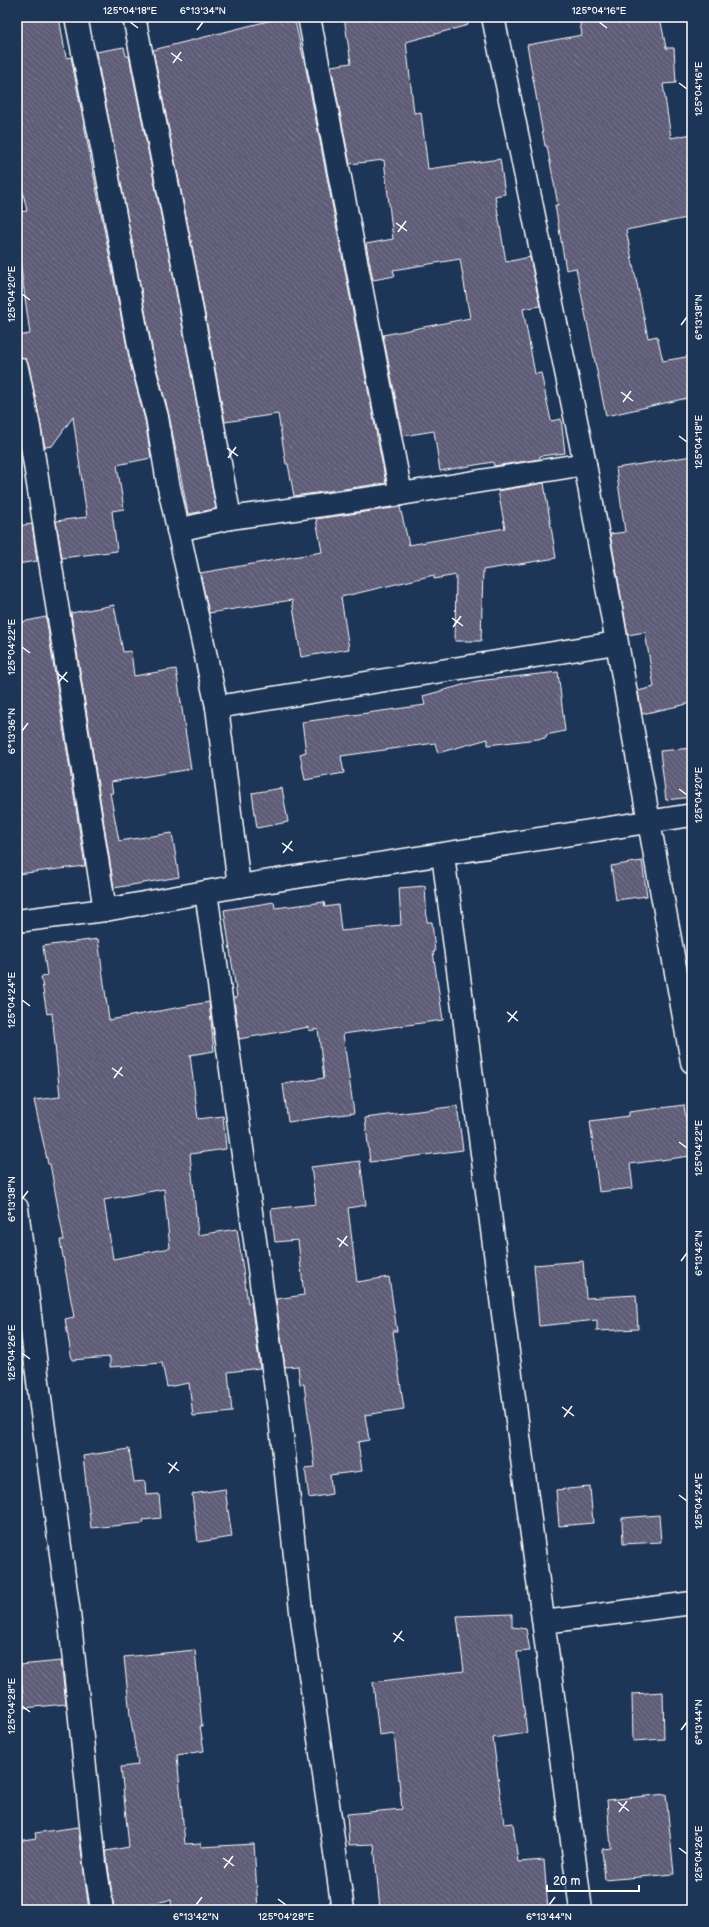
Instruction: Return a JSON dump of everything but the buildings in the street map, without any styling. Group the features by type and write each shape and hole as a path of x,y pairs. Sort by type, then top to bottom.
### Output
{"street":[{"path":"76,17 107,170 142,361 157,417 168,483 217,707 239,886"},
{"path":"134,17 183,265 230,518"},
{"path":"309,17 400,494"},
{"path":"493,17 585,464 692,1062"},
{"path":"17,368 30,435 105,910"},
{"path":"178,530 230,518 400,494 585,464"},
{"path":"217,707 616,643"},
{"path":"17,921 105,910 239,886 692,815"},
{"path":"443,855 581,1910"},
{"path":"206,892 280,1418 301,1611 343,1910"},
{"path":"17,1208 41,1406 69,1613 95,1863 102,1910"},
{"path":"544,1622 692,1603"}]}
